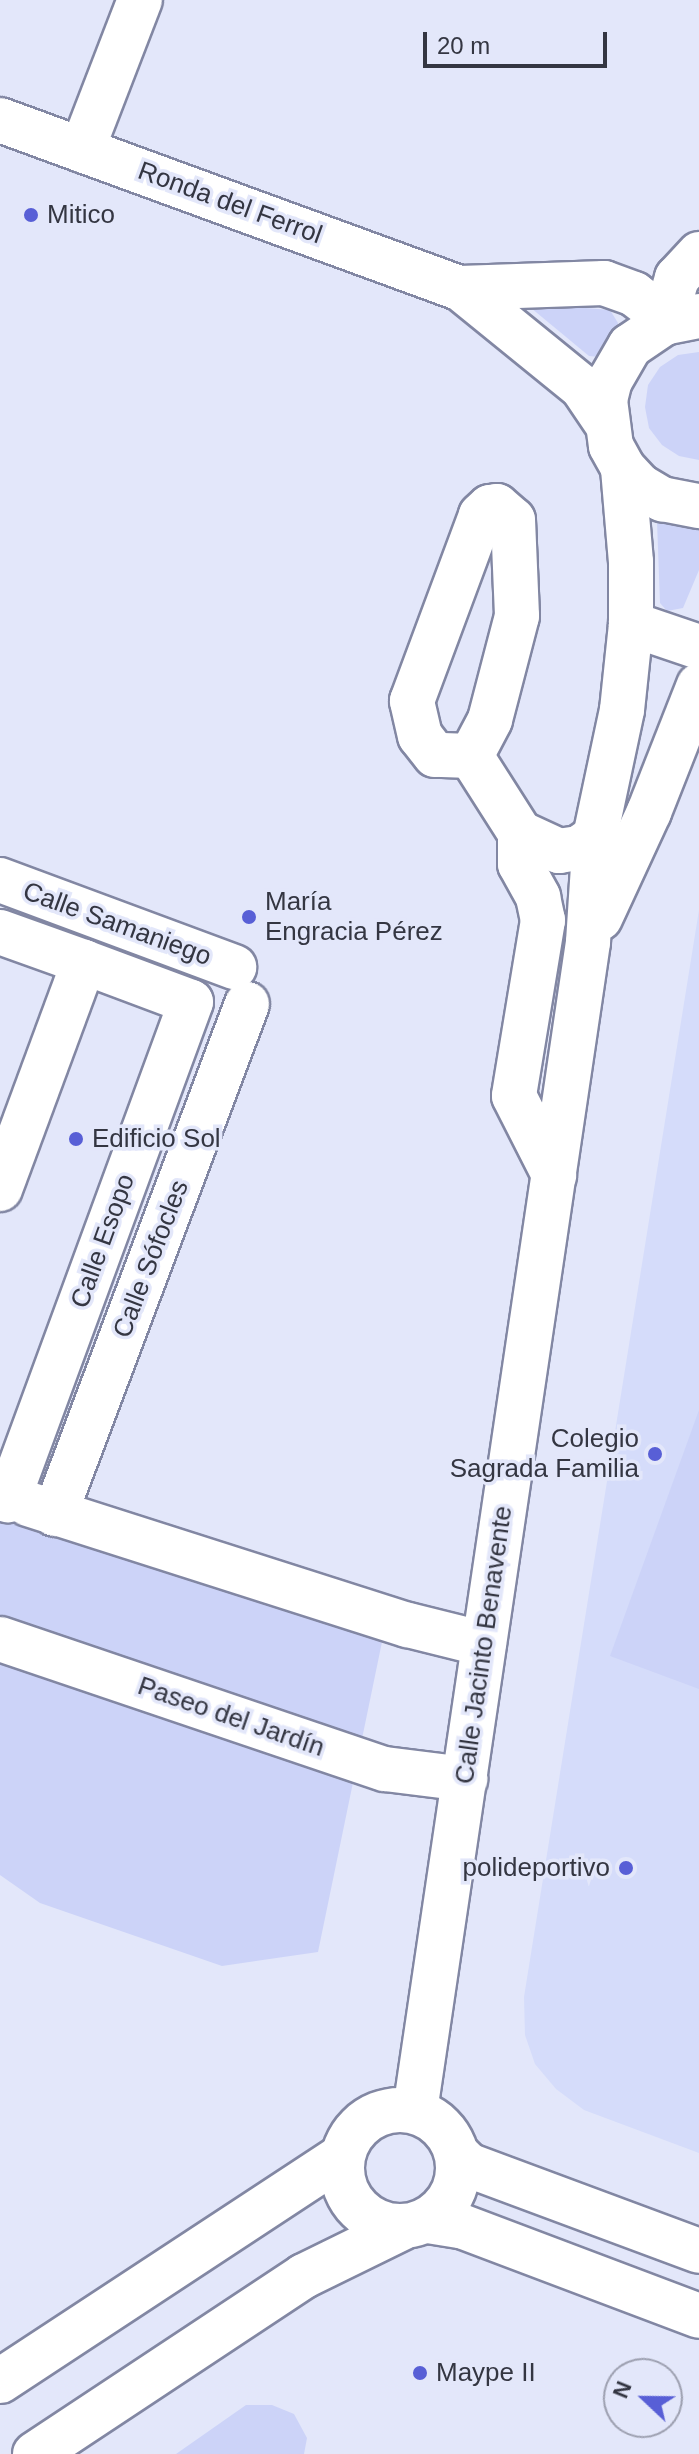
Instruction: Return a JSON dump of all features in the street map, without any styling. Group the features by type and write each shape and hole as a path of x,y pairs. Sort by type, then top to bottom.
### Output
{"main road":[{"path":"82,150 140,0"},
{"name":"Ronda del Ferrol","path":"0,120 460,288 582,387 605,421"},
{"path":"699,254 677,278 681,320 638,339 618,363 605,400 605,421 611,446 623,468 640,486 662,499 699,506"},
{"name":"Ronda del Ferrol","path":"460,288 604,283 634,294 651,307 681,320"},
{"name":"Calle Jacinto Benavente","path":"415,2111 588,942 595,837 622,710 631,624 631,562 623,468"},
{"path":"497,506 513,520 517,616 490,720 471,756 435,755 420,736 412,701 481,515 490,507 497,506"},
{"path":"631,624 699,647"},
{"name":"Calle Jacinto Benavente","path":"588,942 649,812 699,685"},
{"path":"471,756 520,833 520,864 538,897 543,920 514,1096 554,1175"},
{"path":"520,833 559,851 579,848 595,837"},
{"name":"Calle Samaniego","path":"0,880 240,986"},
{"path":"0,932 84,962 0,1189"},
{"name":"Calle Esopo","path":"4,1498 191,1002 84,962"},
{"name":"Calle Sófocles","path":"55,1514 240,986"},
{"path":"4,1498 408,1625 484,1644"},
{"name":"Paseo del Jardín","path":"0,1639 385,1769 465,1779"},
{"path":"699,2251 468,2165 458,2155 449,2135 434,2120 415,2111 391,2110 369,2118 352,2134 342,2156 342,2183 355,2206 376,2223 461,2226 699,2316"},
{"path":"35,2454 304,2276 415,2224 447,2204 457,2181 458,2155"},
{"path":"0,2381 342,2156"},
{"path":"304,2276 454,2248 522,2249"}],"shaded area":[{"path":"525,303 610,310 618,323 614,337 600,357 589,356"},
{"path":"699,352 699,460 679,456 662,445 649,428 645,407 648,385 660,367 678,355"},
{"path":"699,515 699,570 683,608 667,611 660,603 657,521 660,517"},
{"name":"Colegio Sagrada Familia","path":"699,910 699,2153 584,2110 556,2089 535,2064 525,2035 524,1997"},
{"path":"699,1410 699,1689 610,1656"},
{"path":"0,1512 383,1637 318,1952 222,1966 40,1903 0,1875"},
{"path":"246,2405 272,2405 294,2414 307,2438 304,2454 176,2454"}],"place":[{"name":"Mitico","path":"31,215"},
{"name":"María Engracia Pérez","path":"249,917"},
{"name":"Edificio Sol","path":"76,1139"},
{"name":"Colegio Sagrada Familia","path":"655,1454"},
{"name":"polideportivo","path":"626,1868"},
{"name":"Maype II","path":"420,2373"}]}
